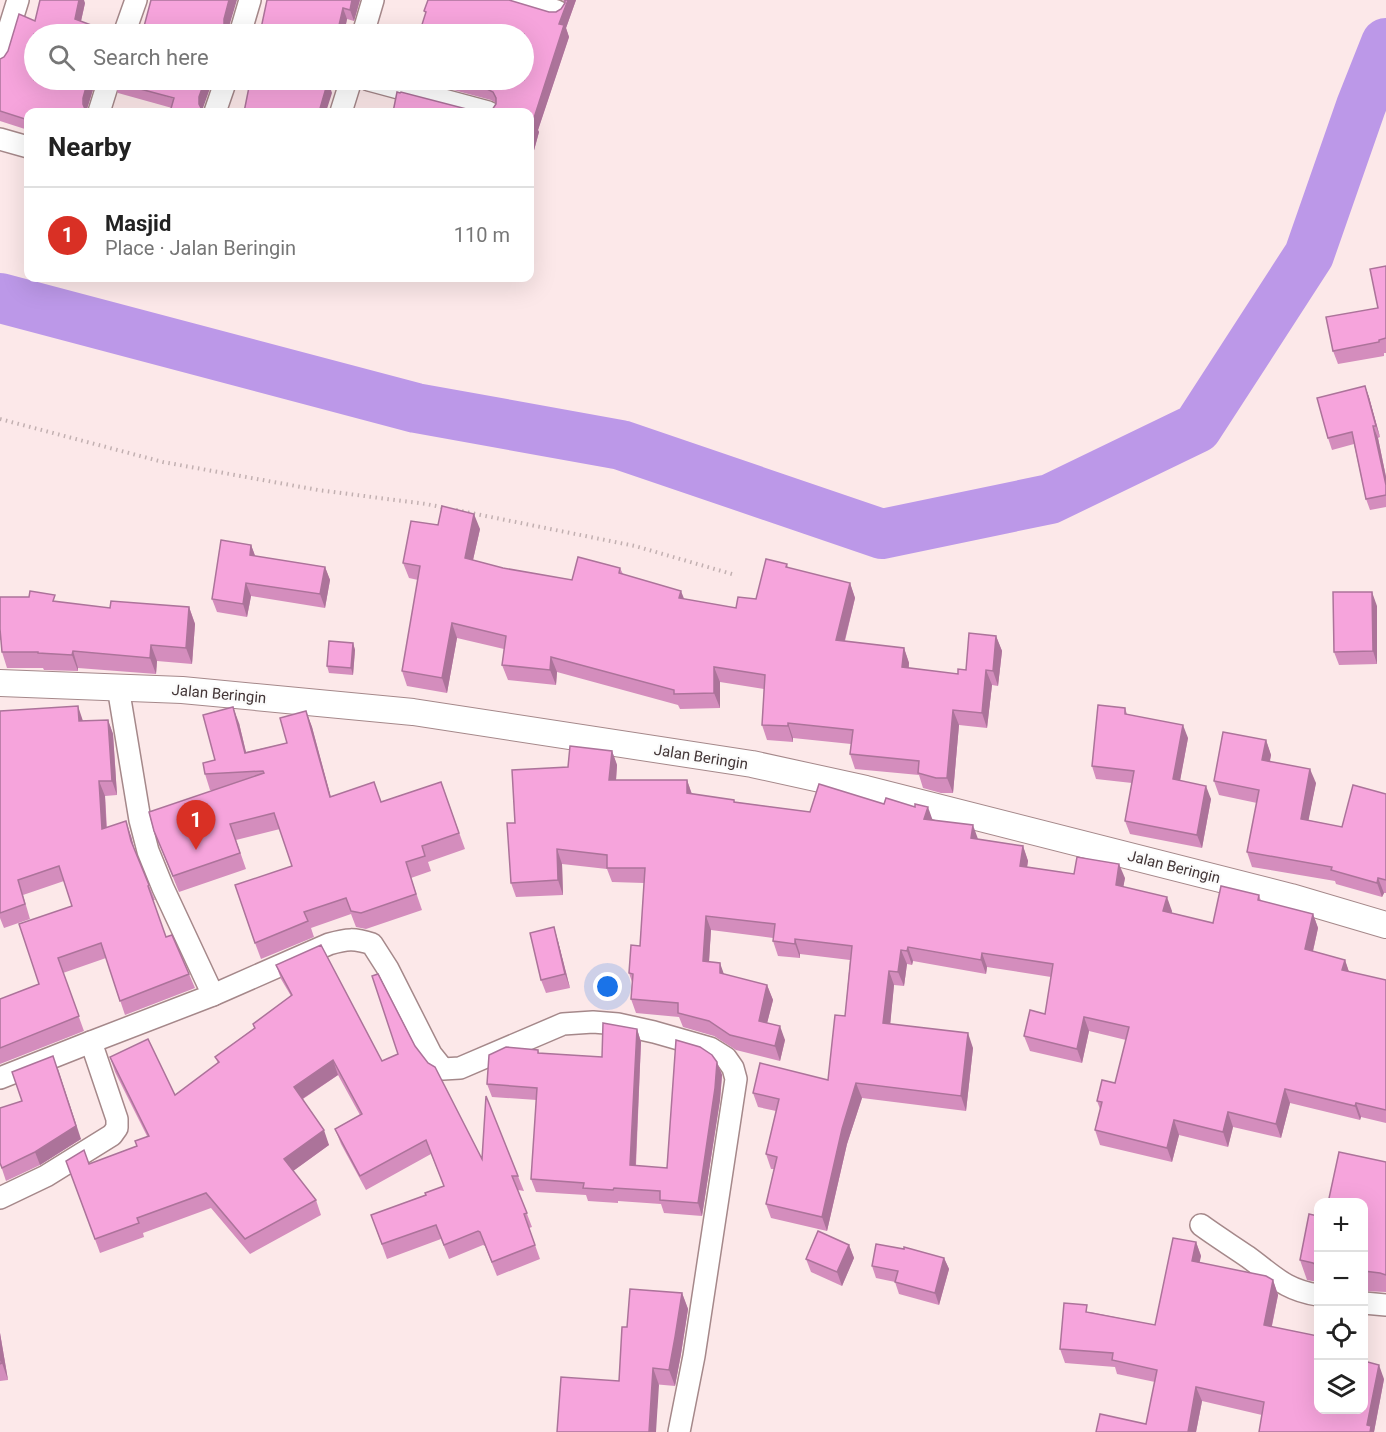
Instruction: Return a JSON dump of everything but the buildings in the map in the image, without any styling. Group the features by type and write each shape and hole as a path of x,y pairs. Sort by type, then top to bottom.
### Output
{"street":[{"path":"0,58 18,0"},
{"path":"128,24 136,0"},
{"path":"243,24 250,0"},
{"path":"366,24 373,0"},
{"path":"518,0 557,11"},
{"path":"100,108 106,90"},
{"path":"216,108 223,90"},
{"path":"343,108 348,90"},
{"path":"406,90 473,108"},
{"path":"0,139 24,146"},
{"name":"Jalan Beringin","path":"0,683 182,690 413,712 752,764 866,789 1268,891 1386,925"},
{"path":"118,687 140,820 148,851 213,995"},
{"path":"0,1078 213,995 329,944 348,938 372,944 388,969 431,1054 442,1069 460,1068 563,1024 579,1022 618,1024 710,1048 726,1058 733,1068 736,1080 694,1356 679,1432"},
{"path":"0,1198 46,1176 112,1135 117,1128 117,1119 92,1042"},
{"path":"1201,1225 1287,1286 1314,1294"},
{"path":"1368,1303 1386,1305"}],"path":[{"path":"0,419 163,462 318,490 426,504 635,546 732,574"}],"waterway":[{"path":"0,298 416,408 621,445 882,534 1050,499 1197,428 1309,255 1361,106 1386,43"}],"place":[{"name":"Masjid","path":"196,850"}]}
